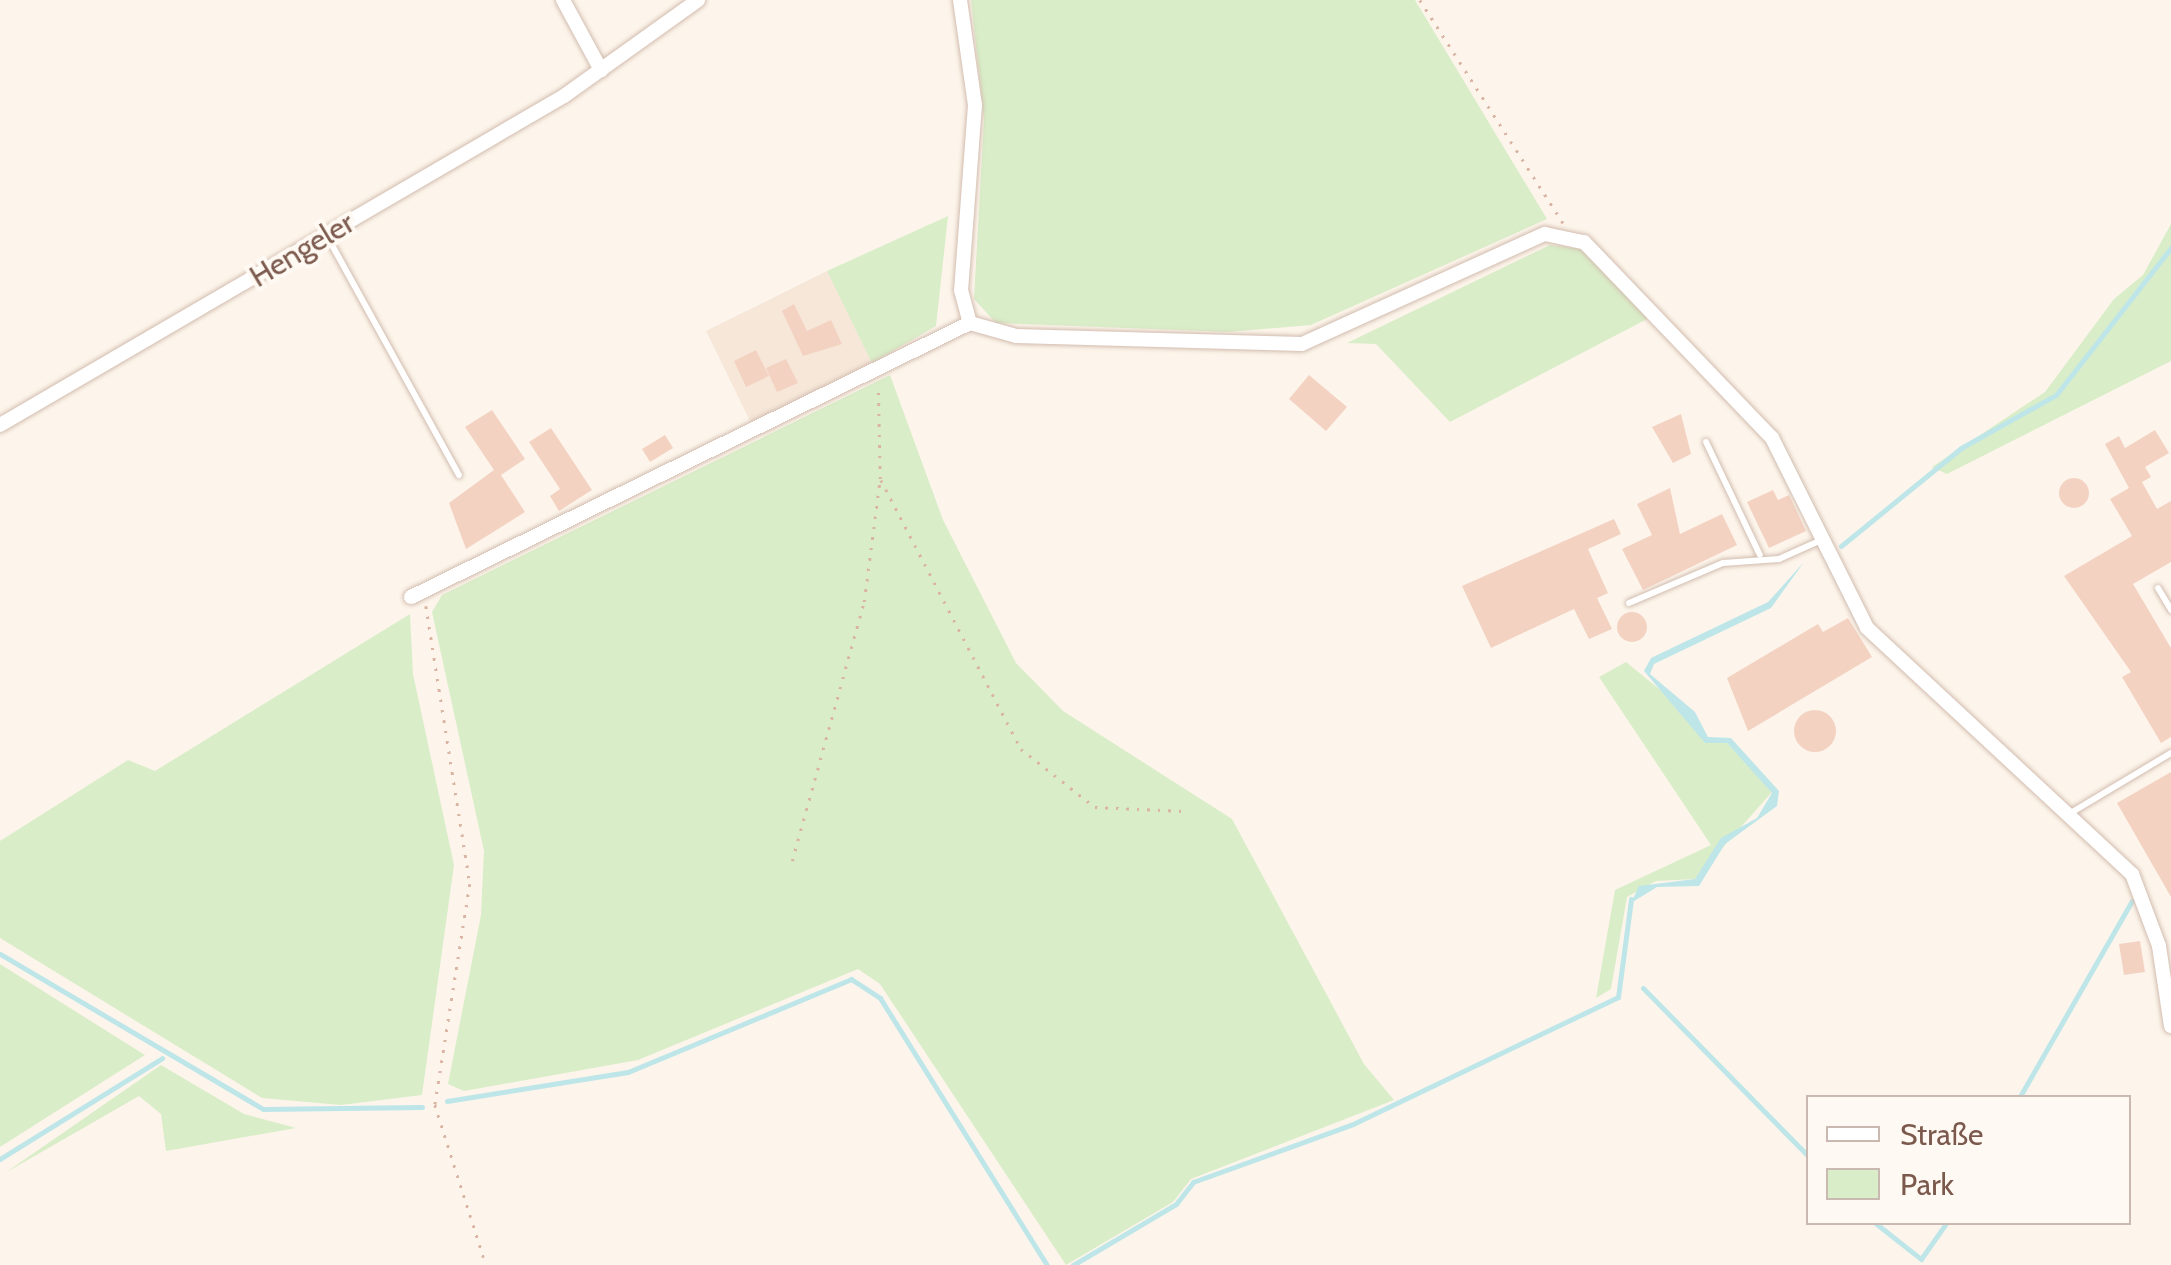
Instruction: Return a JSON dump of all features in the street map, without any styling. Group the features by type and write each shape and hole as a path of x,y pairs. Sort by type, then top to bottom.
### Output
{"street":[{"path":"563,0 602,70"},
{"name":"Hengeler","path":"0,426 602,70 698,0"},
{"path":"960,0 975,105 960,290 970,323"},
{"path":"412,597 970,323 1016,336 1302,344 1546,234 1567,234 1602,257 1750,411 1786,465 1818,541 1886,650 2132,874 2159,946 2171,1026"}],"lane":[{"path":"326,235 459,476"},
{"path":"1706,442 1760,556"},
{"path":"1629,603 1760,556 1779,559 1818,541"},
{"path":"2158,588 2171,610"},
{"path":"2068,815 2171,753"}],"path":[{"path":"1420,0 1567,234"},
{"path":"792,861 864,602 880,478 878,369"},
{"path":"880,478 1021,749 1095,807 1184,811"},
{"path":"428,590 429,652 470,884 434,1104 486,1265"}],"shaded area":[{"path":"829,270 872,363 751,423 706,331"}],"green space":[{"path":"971,0 1415,0 1547,219 1311,325 1228,332 996,323 974,299 984,120"},
{"path":"948,216 936,326 872,363 827,271"},
{"path":"2171,224 2171,361 1947,474 1932,467 2045,392 2114,299 2143,275"},
{"path":"1550,245 1580,249 1649,318 1450,422 1376,344 1347,343"},
{"path":"890,375 943,520 1016,663 1063,711 1232,819 1364,1064 1394,1100 1191,1179 1173,1202 1066,1265 880,984 858,969 638,1060 464,1091 448,1084 481,915 484,851 432,612 442,595"},
{"path":"410,614 413,674 454,865 422,1095 341,1105 262,1098 0,938 0,841 128,760 155,771"},
{"path":"1626,662 1680,706 1705,743 1727,743 1772,792 1695,879 1656,881 1627,897 1611,989 1596,998 1615,890 1711,845 1599,677"},
{"path":"0,964 145,1055 0,1147"},
{"path":"161,1065 244,1114 296,1128 166,1151 161,1114 139,1096 5,1173"}],"water":[{"path":"1804,562 1771,608 1654,664 1650,674 1695,712 1708,737 1731,738 1779,791 1777,806 1725,844 1699,886 1657,887 1631,903 1639,886 1695,879 1721,838 1757,818 1772,793 1727,743 1705,743 1644,671 1651,658 1768,602"}],"building":[{"path":"794,304 807,331 831,320 842,344 803,356 782,311"},
{"path":"756,350 769,376 746,387 734,361"},
{"path":"786,359 798,383 777,392 766,368"},
{"path":"1309,375 1347,407 1326,431 1289,399"},
{"path":"492,410 525,459 501,475 525,512 466,549 449,503 494,470 465,427"},
{"path":"1681,414 1691,454 1673,463 1652,427"},
{"path":"551,428 592,490 559,511 550,496 560,489 529,442"},
{"path":"2155,430 2169,453 2145,467 2151,477 2142,482 2157,509 2171,501 2171,562 2133,584 2171,648 2171,737 2161,743 2122,677 2131,672 2064,576 2132,536 2110,499 2129,488 2105,444 2119,436 2125,448"},
{"path":"665,435 673,448 650,462 642,449"},
{"path":"2074,478 2085,482 2089,493 2085,504 2074,508 2063,504 2059,493 2063,482"},
{"path":"1670,488 1680,534 1722,514 1737,545 1643,590 1622,549 1652,535 1637,504"},
{"path":"1773,490 1778,500 1789,495 1806,531 1769,548 1747,502"},
{"path":"1614,519 1621,534 1588,549 1608,593 1597,598 1612,629 1589,639 1574,609 1491,648 1462,586"},
{"path":"1632,612 1643,616 1647,627 1643,638 1632,642 1621,638 1617,627 1621,616"},
{"path":"1848,618 1872,657 1748,731 1727,678 1818,624 1823,632"},
{"path":"1815,710 1830,716 1836,731 1830,746 1815,752 1800,746 1794,731 1800,716"},
{"path":"2171,772 2171,897 2117,803"},
{"path":"2140,941 2145,972 2124,975 2119,944"}],"waterway":[{"path":"1841,546 1961,448 2056,395 2171,248"},
{"path":"1073,1265 1176,1204 1193,1182 1353,1124 1618,997 1631,899"},
{"path":"2021,1095 2132,901"},
{"path":"0,954 263,1109 422,1107"},
{"path":"447,1101 628,1072 851,979 880,998 1047,1265"},
{"path":"1643,988 1806,1154"},
{"path":"0,1159 162,1058"},
{"path":"1878,1225 1921,1259 1945,1225"}]}
